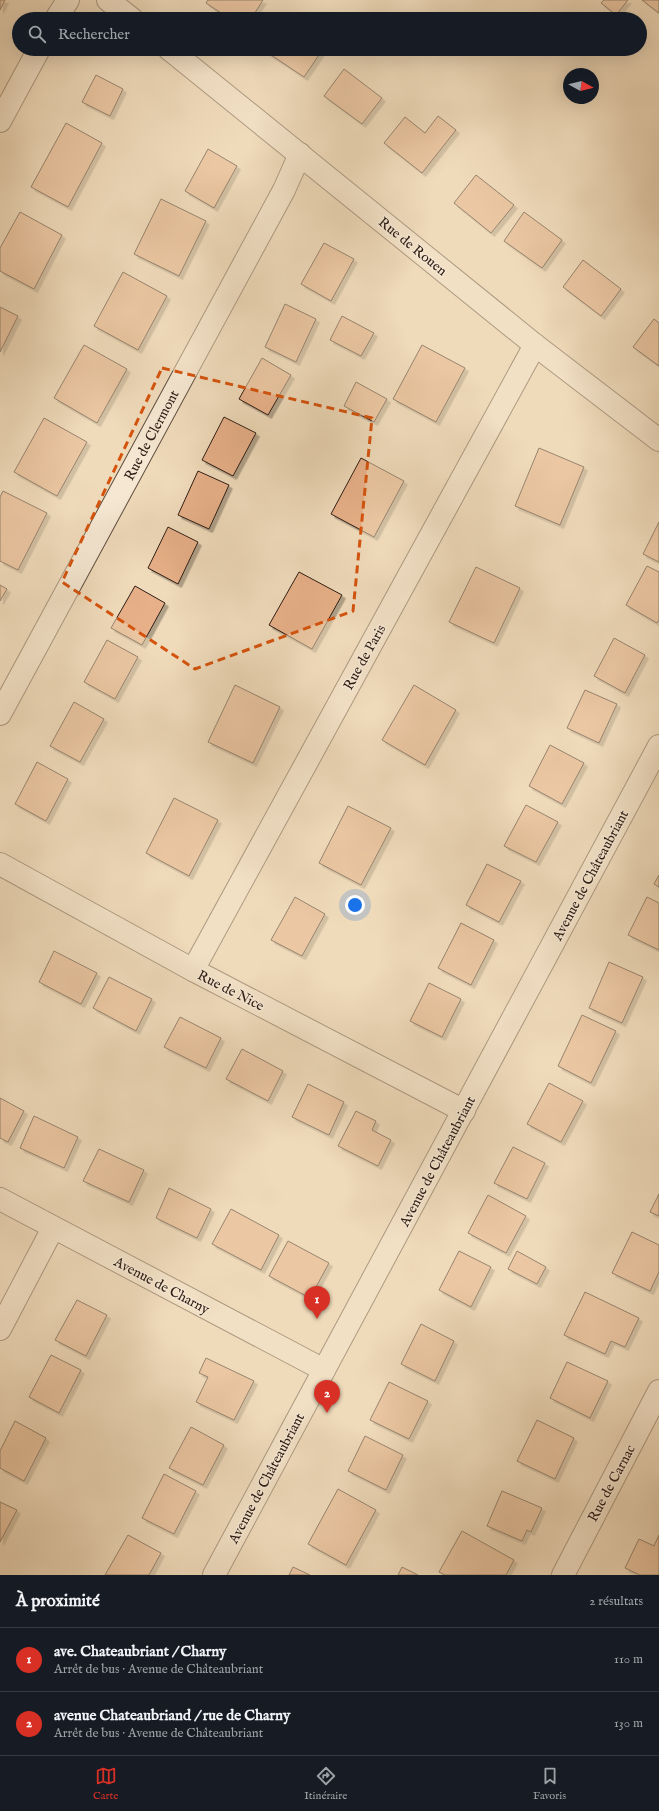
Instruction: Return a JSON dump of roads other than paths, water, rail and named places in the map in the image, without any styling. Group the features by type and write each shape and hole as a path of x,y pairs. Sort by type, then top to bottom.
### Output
{"street":[{"path":"60,12 68,0"},
{"path":"108,0 123,12"},
{"path":"0,121 35,56"},
{"name":"Rue de Rouen","path":"178,56 535,345 659,440"},
{"name":"Rue de Clermont","path":"0,714 280,197 300,154"},
{"name":"Rue de Paris","path":"193,970 535,345"},
{"name":"Avenue de Châteaubriant","path":"214,1575 659,746"},
{"name":"Rue de Nice","path":"0,864 193,970 464,1111"},
{"name":"Avenue de Charny","path":"0,1199 324,1370"},
{"path":"0,1329 53,1228"},
{"name":"Rue de Carnac","path":"563,1575 659,1391"}],"place":[{"name":"ave. Chateaubriant / Charny","path":"317,1319"},
{"name":"avenue Chateaubriand / rue de Charny","path":"327,1413"}]}
